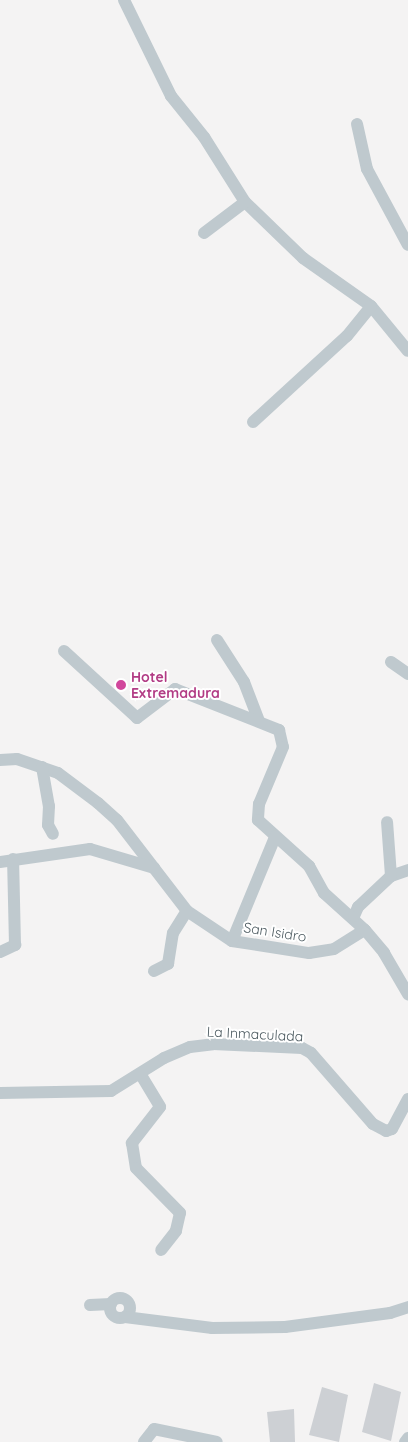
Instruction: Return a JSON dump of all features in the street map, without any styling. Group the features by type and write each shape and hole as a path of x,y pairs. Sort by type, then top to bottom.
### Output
{"street":[{"path":"124,0 172,96 204,137 245,202 303,258 372,306 408,351"},
{"path":"357,124 367,169 408,245"},
{"path":"204,233 245,202"},
{"path":"253,422 347,336 372,306"},
{"path":"217,640 244,682 259,721"},
{"path":"64,650 136,718 176,689 279,730 284,738 257,812 264,827 309,866 324,893 354,916 384,952 408,994"},
{"path":"391,662 408,674"},
{"name":"San Isidro","path":"0,760 17,759 58,773 98,803 156,869 187,911 232,940 308,953 334,949 366,930"},
{"path":"42,767 49,806 48,825 53,834"},
{"path":"387,822 391,876"},
{"path":"232,940 275,837"},
{"path":"0,862 90,849 156,869"},
{"path":"0,952 15,945 13,860"},
{"path":"354,916 365,899 391,876 408,870"},
{"path":"154,972 168,964 173,934 187,911"},
{"name":"La Inmaculada","path":"0,1093 94,1094 120,1087 141,1075 164,1058 190,1047 302,1048 311,1053 373,1124 386,1131 392,1129 408,1099"},
{"path":"141,1075 160,1106 132,1143 136,1168 180,1212 176,1231 161,1250"},
{"path":"90,1305 111,1304 113,1316 127,1311 147,1319 212,1328 285,1328 390,1313 408,1307"},
{"path":"144,1442 154,1429 217,1442"},
{"path":"405,1442 408,1438"}],"building":[{"path":"374,1383 401,1392 391,1441 362,1432"},
{"path":"322,1387 348,1395 339,1442 309,1435"},
{"path":"294,1409 295,1442 270,1442 267,1412"}],"place":[{"name":"Hotel Extremadura","path":"121,685"}]}
